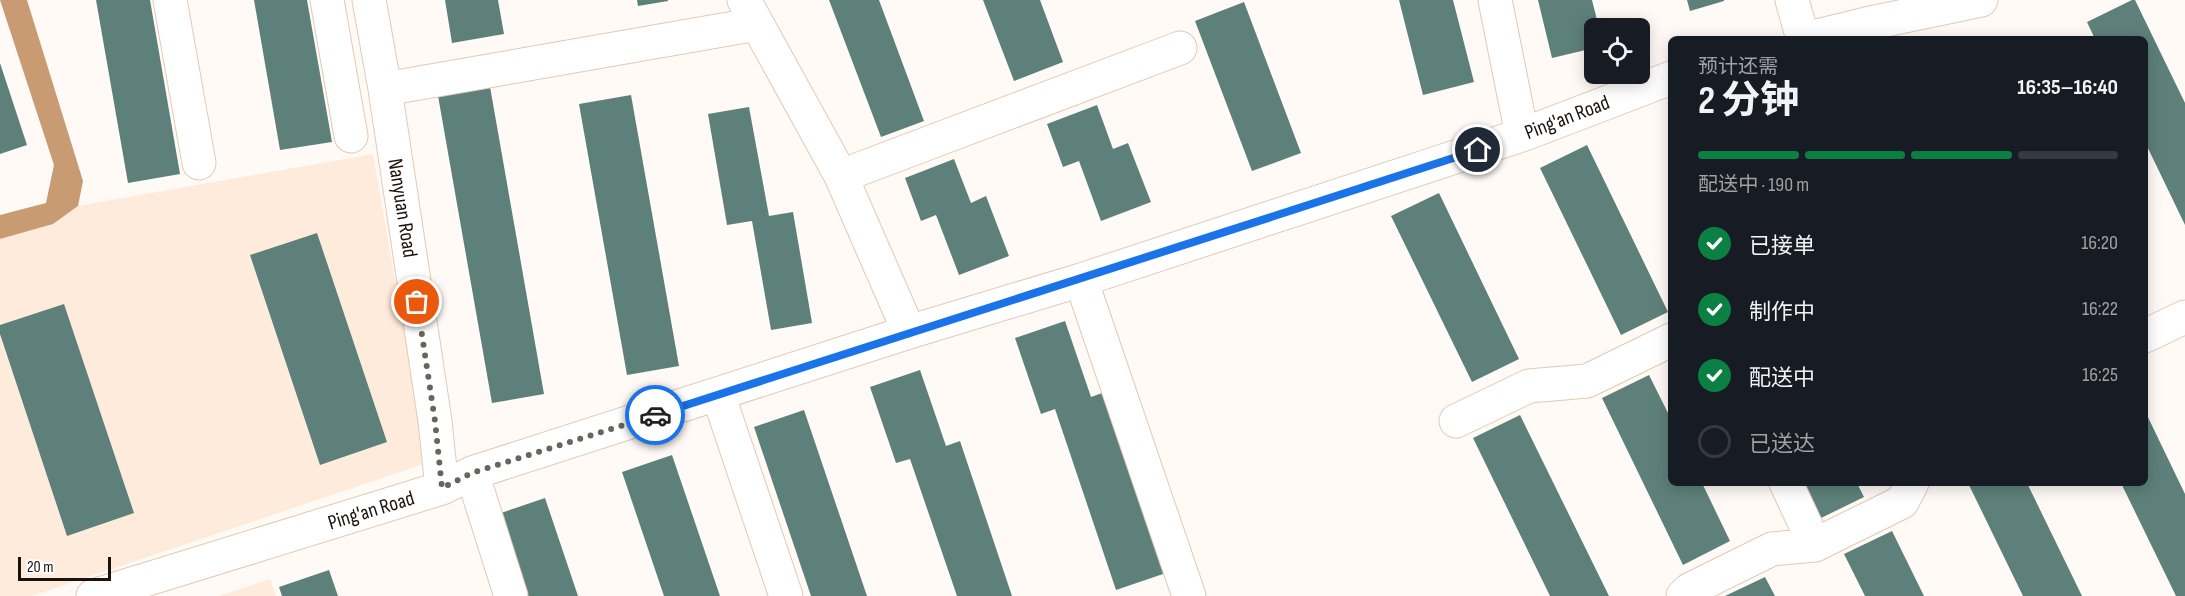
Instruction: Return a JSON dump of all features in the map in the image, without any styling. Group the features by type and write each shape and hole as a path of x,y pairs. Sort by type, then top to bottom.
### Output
{"street":[{"path":"171,0 199,163"},
{"path":"327,0 351,136"},
{"name":"Nanyuan Road","path":"369,0 435,421 442,488"},
{"path":"1495,0 1522,135"},
{"path":"1792,0 1803,36"},
{"path":"1816,36 1981,0"},
{"path":"384,89 751,12 841,176 909,332"},
{"path":"841,176 1180,48"},
{"name":"Ping'an Road","path":"93,596 442,488 472,473 909,332 1081,280 1522,135 1668,79"},
{"path":"1081,280 1185,595"},
{"path":"2148,335 2185,317"},
{"path":"1456,421 1529,386 1587,381 1668,341"},
{"path":"718,394 786,596"},
{"path":"472,473 512,596"},
{"path":"1787,486 1815,544"},
{"path":"1683,596 1689,590 1772,549 1815,544 1902,502 1910,486"}],"shaded area":[{"path":"0,0 27,0 83,181 78,206 53,224 0,239 0,215 46,203 54,165"},
{"path":"373,154 427,463 32,596 0,596 0,239 53,224 78,206"},
{"path":"270,579 276,596 219,596"}],"building":[{"path":"96,0 150,0 180,174 128,183"},
{"path":"254,0 307,0 332,142 280,150"},
{"path":"445,0 498,0 504,34 452,43"},
{"path":"637,0 668,0 668,1 638,6"},
{"path":"829,0 879,0 924,121 881,137"},
{"path":"983,0 1040,0 1063,62 1014,81"},
{"path":"1399,0 1453,0 1474,82 1423,95"},
{"path":"1538,0 1592,0 1596,18 1584,18 1584,50 1552,58"},
{"path":"1687,0 1724,0 1724,1 1690,11"},
{"path":"2135,0 2185,103 2185,225 2148,148 2148,36 2094,36 2087,22"},
{"path":"1244,2 1301,153 1252,171 1195,21"},
{"path":"0,63 27,145 0,154"},
{"path":"489,81 544,394 492,403 437,90"},
{"path":"631,95 679,366 627,375 579,104"},
{"path":"1097,105 1113,149 1128,143 1151,202 1101,221 1079,161 1063,167 1047,124"},
{"path":"749,107 769,216 793,212 812,323 771,330 752,221 727,225 708,114"},
{"path":"1587,145 1668,312 1621,335 1540,168"},
{"path":"954,159 971,203 986,196 1009,256 959,275 936,215 921,221 905,178"},
{"path":"1439,193 1519,359 1472,382 1391,216"},
{"path":"317,233 387,442 320,465 250,255"},
{"path":"64,304 134,513 67,536 0,334 0,325"},
{"path":"1065,321 1091,397 1105,392 1166,573 1116,590 1055,409 1041,414 1015,338"},
{"path":"920,370 946,446 960,441 1012,596 957,596 910,459 896,463 870,387"},
{"path":"1649,375 1668,413 1668,486 1703,486 1730,541 1683,565 1602,398"},
{"path":"804,410 867,596 811,596 754,427"},
{"path":"1520,415 1609,596 1550,596 1473,438"},
{"path":"2148,417 2185,494 2185,596 2176,596 2122,486 2148,486"},
{"path":"672,455 720,596 664,596 622,472"},
{"path":"1800,486 1858,486 1864,497 1817,520"},
{"path":"1969,486 2028,486 2082,596 2023,596"},
{"path":"545,498 578,596 522,596 495,515"},
{"path":"1892,531 1924,596 1865,596 1844,554"},
{"path":"329,570 338,596 282,596 279,587"},
{"path":"1765,577 1775,596 1725,596"}],"way so far":[{"path":"417,302 435,421 442,488 472,473 655,415"}],"route":[{"path":"655,415 909,332 1081,280 1478,150"}]}
